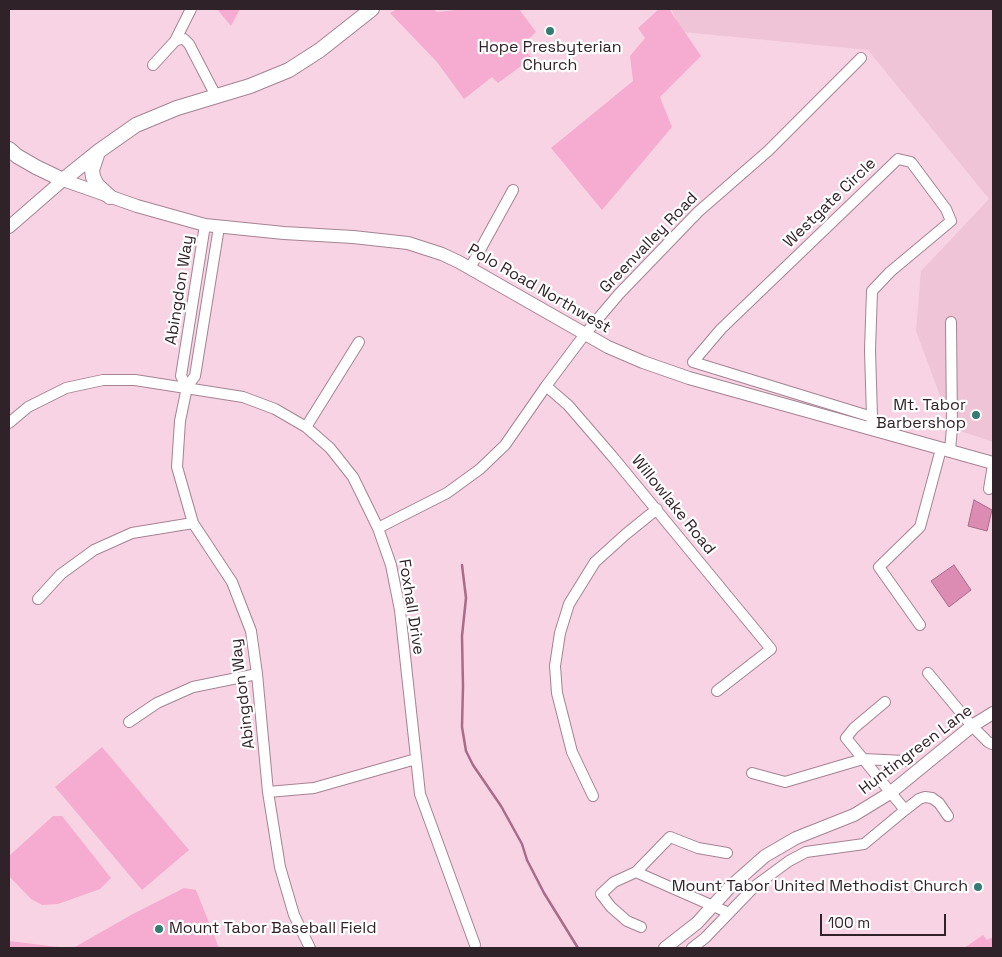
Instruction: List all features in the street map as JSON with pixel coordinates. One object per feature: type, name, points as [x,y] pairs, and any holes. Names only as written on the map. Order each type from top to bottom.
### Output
[{"type":"main road","points":[[9,150],[36,167],[63,180],[136,125],[177,108],[250,86],[289,70],[320,50],[372,9]]},
{"type":"main road","points":[[99,151],[92,170],[93,177],[110,197]]},
{"type":"street","points":[[153,66],[175,41],[191,9]]},
{"type":"street","points":[[175,41],[180,39],[187,41],[216,96]]},
{"type":"street","name":"Greenvalley Road","points":[[378,528],[447,493],[480,469],[505,445],[585,334],[619,294],[698,212],[768,151],[860,58]]},
{"type":"street","name":"Westgate Circle","points":[[694,362],[721,328],[898,159],[910,162],[946,209],[950,222],[890,272],[872,291],[870,350],[872,423]]},
{"type":"street","points":[[9,227],[63,180]]},
{"type":"street","name":"Polo Road Northwest","points":[[63,180],[176,218],[205,225],[397,241],[442,254],[608,347],[634,359],[689,378],[872,423],[945,450],[993,464]]},
{"type":"street","points":[[470,268],[513,190]]},
{"type":"street","name":"Abingdon Way","points":[[187,387],[181,376],[205,225]]},
{"type":"street","name":"Abingdon Way","points":[[219,227],[195,376],[187,387],[180,421],[177,467],[193,523],[232,582],[251,631],[268,792],[280,867],[294,915],[310,948]]},
{"type":"street","points":[[920,625],[879,567],[920,527],[952,428],[951,322]]},
{"type":"street","points":[[306,427],[359,342]]},
{"type":"street","points":[[689,378],[694,362],[872,423]]},
{"type":"street","name":"Foxhall Drive","points":[[9,423],[28,407],[66,388],[103,380],[135,380],[243,397],[275,409],[306,427],[330,448],[353,477],[378,528],[391,565],[400,610],[420,794],[475,945]]},
{"type":"street","name":"Willowlake Road","points":[[546,386],[568,405],[657,509],[771,649],[717,691]]},
{"type":"street","points":[[989,489],[993,464]]},
{"type":"street","points":[[593,796],[572,752],[557,693],[555,666],[560,633],[569,604],[595,562],[657,509]]},
{"type":"street","points":[[38,599],[61,574],[94,550],[132,533],[193,523]]},
{"type":"street","points":[[928,673],[972,726],[988,742],[993,743]]},
{"type":"street","points":[[129,722],[157,703],[193,687],[257,674]]},
{"type":"street","points":[[885,702],[854,728],[846,738],[905,810]]},
{"type":"street","name":"Huntingreen Lane","points":[[665,948],[697,923],[730,888],[765,856],[796,838],[854,816],[890,793],[972,726],[993,713]]},
{"type":"street","points":[[752,773],[786,782],[871,758],[905,761]]},
{"type":"street","points":[[268,792],[314,788],[416,759]]},
{"type":"street","points":[[692,948],[705,938],[755,886],[789,861],[806,852],[864,844],[919,799],[926,797],[932,798],[939,803],[948,816]]},
{"type":"street","points":[[642,927],[627,921],[611,907],[601,894],[614,882],[636,872],[670,837],[698,848],[727,853]]},
{"type":"street","points":[[636,872],[729,913]]},
{"type":"shaded area","points":[[217,9],[240,9],[231,26]]},
{"type":"shaded area","points":[[397,9],[433,9],[437,12],[467,9],[519,9],[536,32],[521,46],[532,58],[498,83],[492,77],[464,99],[437,62],[390,13]]},
{"type":"shaded area","points":[[659,9],[669,9],[701,56],[660,97],[672,127],[602,210],[551,148],[633,81],[630,56],[645,38],[638,28]]},
{"type":"shaded area","points":[[671,9],[993,9],[993,442],[952,428],[916,331],[921,271],[989,199],[868,50],[683,32]]},
{"type":"shaded area","points":[[974,500],[992,510],[987,531],[968,526]]},
{"type":"shaded area","points":[[954,565],[971,590],[949,607],[931,581]]},
{"type":"shaded area","points":[[102,747],[189,850],[142,890],[55,787]]},
{"type":"shaded area","points":[[53,816],[62,816],[111,878],[100,889],[58,904],[42,905],[31,899],[9,876],[9,856]]},
{"type":"shaded area","name":"Mount Tabor Baseball Field","points":[[184,888],[196,890],[219,948],[75,947],[131,915]]},
{"type":"shaded area","points":[[983,935],[987,940],[993,937],[993,948],[964,948]]},
{"type":"shaded area","points":[[9,941],[67,948],[9,948]]},
{"type":"waterway","points":[[462,565],[466,598],[462,636],[462,727],[466,751],[473,765],[501,806],[522,844],[527,860],[544,893],[578,948]]},
{"type":"place","name":"Hope Presbyterian Church","points":[[550,31]]},
{"type":"place","name":"Mt. Tabor Barbershop","points":[[976,415]]},
{"type":"place","name":"Mount Tabor United Methodist Church","points":[[978,887]]},
{"type":"place","name":"Mount Tabor Baseball Field","points":[[159,929]]}]
